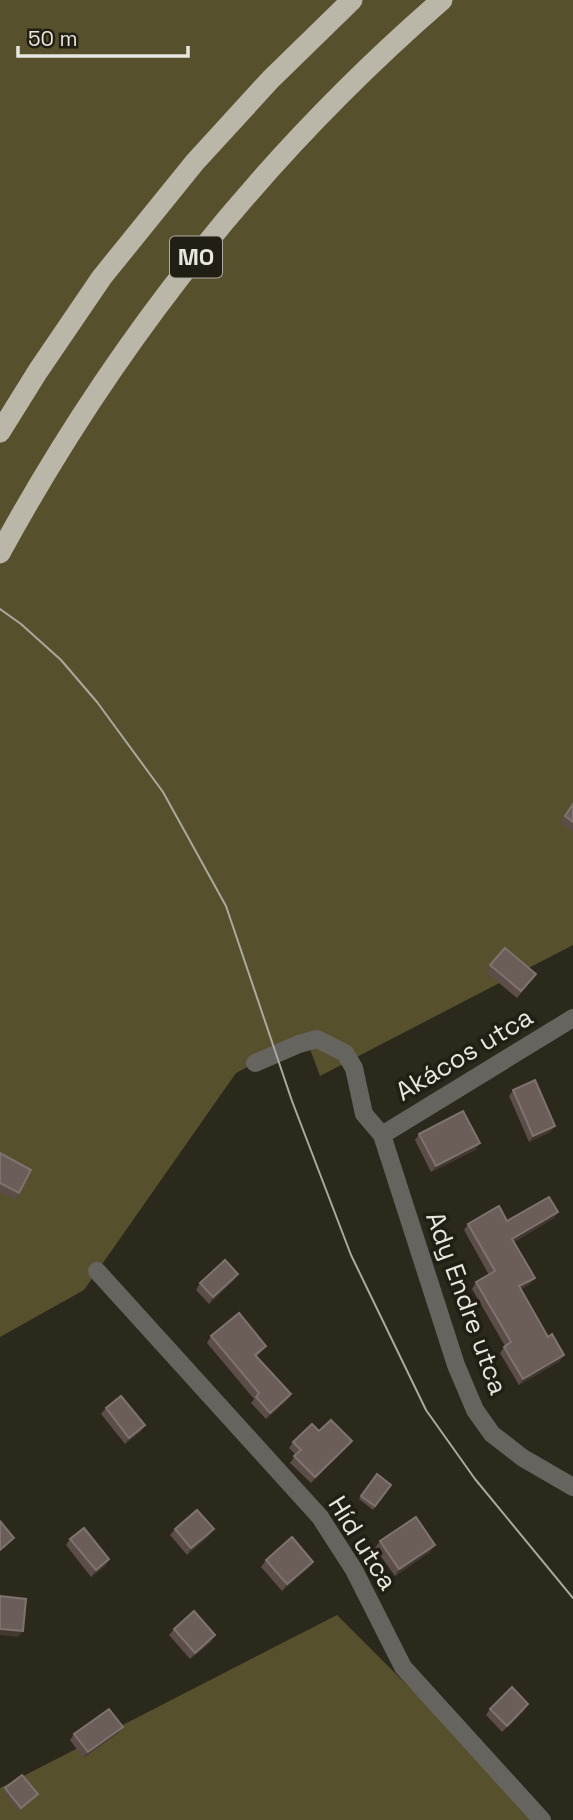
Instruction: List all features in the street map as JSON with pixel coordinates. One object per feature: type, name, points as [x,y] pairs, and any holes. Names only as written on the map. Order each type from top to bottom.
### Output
[{"type":"highway","name":"M0","points":[[0,432],[102,276],[195,162],[271,79],[352,0]]},
{"type":"highway","name":"M0","points":[[0,553],[41,478],[121,356],[216,230],[328,106],[390,45],[442,0]]},
{"type":"street","name":"Akácos utca","points":[[382,1135],[573,1018]]},
{"type":"street","name":"Ady Endre utca","points":[[255,1063],[317,1039],[345,1053],[355,1068],[364,1114],[382,1135],[456,1365],[475,1409],[492,1434],[523,1458],[573,1487]]},
{"type":"street","name":"Híd utca","points":[[97,1271],[320,1517],[354,1570],[402,1667],[542,1820]]},
{"type":"shaded area","points":[[0,0],[573,0],[573,945],[320,1076],[310,1049],[255,1063],[236,1073],[84,1290],[0,1337]]},
{"type":"shaded area","points":[[337,1615],[542,1820],[0,1820],[0,1788]]},
{"type":"building","points":[[573,804],[573,822],[565,816]]},
{"type":"building","points":[[505,948],[536,974],[521,991],[490,965]]},
{"type":"building","points":[[535,1080],[555,1126],[533,1136],[513,1090]]},
{"type":"building","points":[[463,1111],[480,1143],[436,1166],[419,1134]]},
{"type":"building","points":[[0,1153],[31,1170],[19,1193],[0,1183]]},
{"type":"building","points":[[549,1197],[558,1212],[512,1239],[535,1278],[519,1286],[548,1337],[552,1334],[564,1355],[523,1379],[504,1347],[511,1342],[476,1282],[495,1271],[468,1224],[499,1206],[507,1221]]},
{"type":"building","points":[[225,1260],[238,1274],[213,1297],[200,1283]]},
{"type":"building","points":[[239,1313],[266,1346],[255,1355],[291,1394],[270,1413],[256,1397],[259,1393],[211,1336]]},
{"type":"building","points":[[121,1396],[145,1425],[129,1438],[106,1408]]},
{"type":"building","points":[[331,1420],[352,1441],[315,1477],[294,1456],[301,1450],[293,1442],[312,1424],[319,1431]]},
{"type":"building","points":[[377,1474],[391,1485],[375,1506],[361,1496]]},
{"type":"building","points":[[197,1510],[214,1529],[191,1548],[175,1529]]},
{"type":"building","points":[[416,1517],[435,1545],[399,1569],[380,1541]]},
{"type":"building","points":[[0,1521],[14,1538],[0,1550]]},
{"type":"building","points":[[84,1528],[109,1559],[96,1570],[70,1539]]},
{"type":"building","points":[[292,1537],[313,1562],[287,1584],[266,1560]]},
{"type":"building","points":[[0,1596],[26,1599],[23,1631],[0,1629]]},
{"type":"building","points":[[194,1611],[215,1635],[195,1653],[174,1629]]},
{"type":"building","points":[[512,1687],[528,1704],[507,1726],[490,1709]]},
{"type":"building","points":[[109,1709],[123,1727],[88,1752],[74,1734]]},
{"type":"building","points":[[22,1775],[38,1794],[21,1808],[5,1788]]},
{"type":"tram line","points":[[0,609],[61,660],[97,702],[163,792],[226,906],[292,1101],[351,1255],[426,1410],[475,1479],[573,1598]]}]
